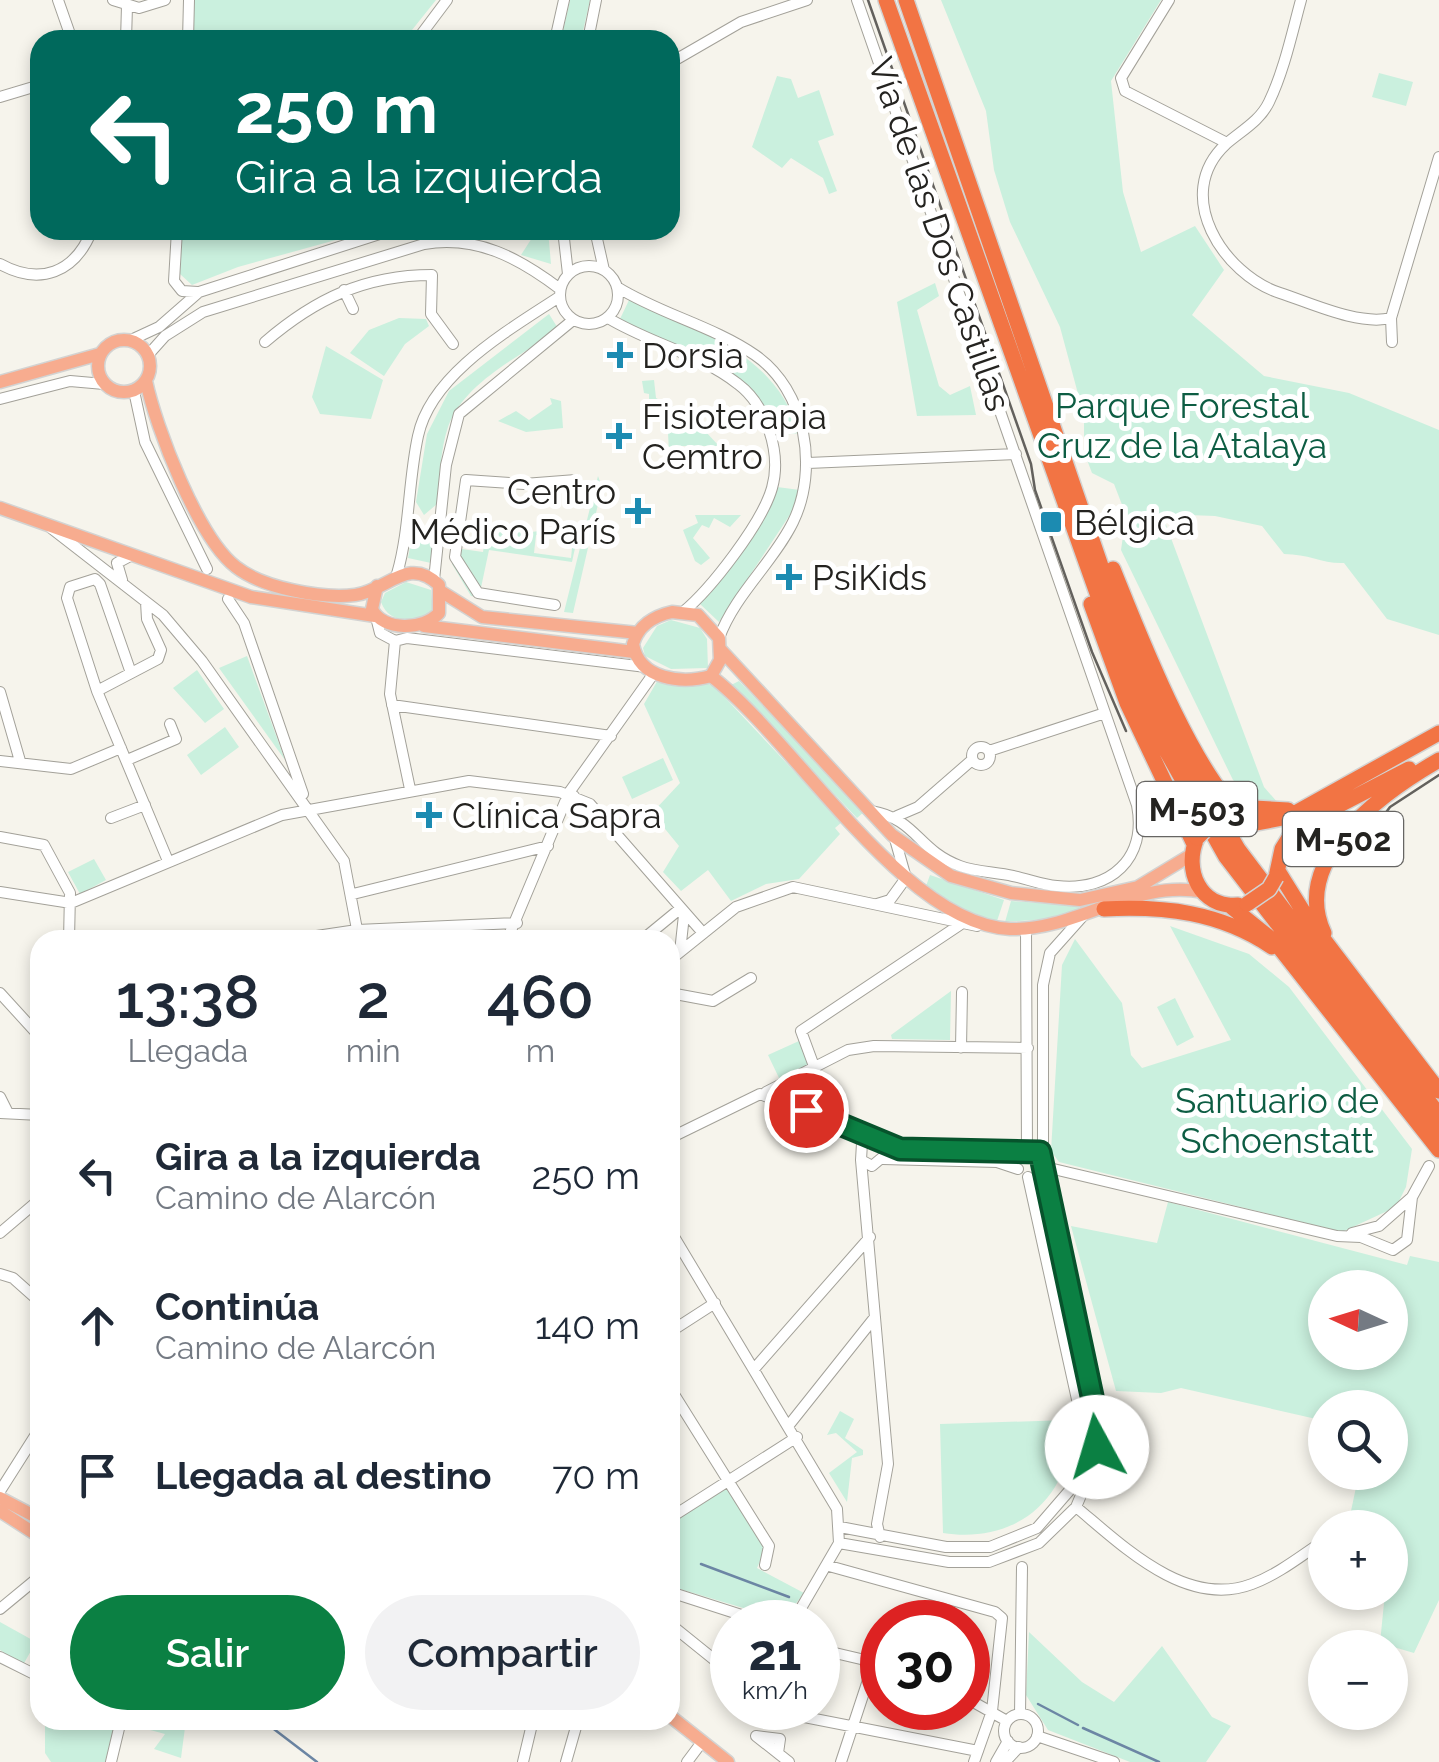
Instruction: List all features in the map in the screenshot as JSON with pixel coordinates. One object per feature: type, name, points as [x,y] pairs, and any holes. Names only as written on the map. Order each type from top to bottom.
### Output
[{"type":"highway","name":"M-503","points":[[886,0],[1122,659],[1172,766],[1236,870],[1439,1133]]},
{"type":"highway","name":"M-503","points":[[906,0],[1134,654],[1198,786],[1285,914],[1439,1115]]},
{"type":"highway","name":"M-503","points":[[1041,438],[1104,646],[1194,846]]},
{"type":"highway","name":"M-503","points":[[1062,445],[1119,585],[1203,765],[1225,801],[1245,819]]},
{"type":"highway","name":"M-502","points":[[1194,846],[1212,823],[1288,817],[1438,733]]},
{"type":"highway","name":"M-502","points":[[1203,892],[1229,905],[1247,904],[1269,889],[1295,828],[1439,757]]},
{"type":"highway","name":"M-502","points":[[1335,954],[1317,905],[1329,859],[1360,816],[1439,757]]},
{"type":"highway","name":"M-503","points":[[1203,765],[1236,800],[1272,812],[1338,792]]},
{"type":"highway","name":"M-502","points":[[1245,819],[1276,844],[1278,869]]},
{"type":"highway","points":[[1194,846],[1195,881],[1203,892]]},
{"type":"highway","name":"M-503","points":[[1278,869],[1335,954],[1439,1092]]},
{"type":"highway","points":[[1229,905],[1260,925],[1439,1150]]},
{"type":"highway","points":[[1104,909],[1152,907],[1222,920],[1272,946],[1300,976]]},
{"type":"main road","points":[[0,382],[100,354],[113,342],[131,340],[148,355],[146,381],[172,460],[220,551],[237,568],[275,584],[333,594],[359,594],[397,574],[415,573],[482,617],[638,633]]},
{"type":"main road","points":[[100,354],[97,364],[104,384],[112,390],[134,391],[146,381]]},
{"type":"main road","points":[[0,508],[252,597],[420,626],[634,652],[650,670],[688,680],[711,676]]},
{"type":"main road","points":[[376,617],[372,603],[377,586]]},
{"type":"main road","points":[[420,626],[440,613],[438,586]]},
{"type":"main road","points":[[634,652],[638,633],[662,614],[683,612],[704,618],[720,644],[892,835],[951,876],[1044,899],[1080,900],[1138,887],[1194,846]]},
{"type":"main road","points":[[711,676],[720,644]]},
{"type":"main road","points":[[711,676],[906,878],[936,903],[989,928],[1026,929],[1083,916],[1158,890],[1203,892]]},
{"type":"main road","points":[[0,1494],[30,1512]]},
{"type":"main road","points":[[0,1511],[30,1531]]},
{"type":"main road","points":[[680,1724],[728,1762]]},
{"type":"street","points":[[58,0],[68,30]]},
{"type":"street","points":[[113,0],[139,8],[165,0]]},
{"type":"street","points":[[188,30],[189,0]]},
{"type":"street","points":[[424,30],[447,0]]},
{"type":"street","points":[[556,30],[564,0]]},
{"type":"street","points":[[590,30],[596,0]]},
{"type":"street","points":[[680,57],[741,22],[807,0]]},
{"type":"street","name":"Vía de las Dos Castillas","points":[[858,0],[1140,822],[1129,863],[1102,881],[1060,887],[961,866],[926,848],[897,816],[872,812]]},
{"type":"street","points":[[1169,0],[1121,78],[1125,90],[1227,143]]},
{"type":"street","points":[[1301,0],[1268,104],[1241,136],[1227,143],[1209,170],[1203,201],[1212,234],[1224,257],[1258,286],[1322,307],[1391,318]]},
{"type":"street","points":[[126,30],[127,6]]},
{"type":"street","points":[[0,97],[30,88]]},
{"type":"street","points":[[1392,342],[1391,318],[1439,158]]},
{"type":"street","points":[[0,264],[28,276],[49,275],[71,263],[86,240]]},
{"type":"street","points":[[176,240],[174,281],[182,291],[199,292],[361,240]]},
{"type":"street","points":[[148,355],[166,336],[203,312],[424,244],[453,240],[484,246],[529,267],[560,293],[572,320],[588,325],[608,318],[617,303],[617,286]]},
{"type":"street","points":[[397,574],[405,548],[417,438],[428,406],[468,364],[560,293],[568,274],[564,240]]},
{"type":"street","points":[[597,240],[604,270],[617,286],[760,359],[798,415],[808,463],[802,502],[791,526],[726,620],[720,644]]},
{"type":"street","points":[[568,274],[589,266],[604,270]]},
{"type":"street","points":[[265,342],[296,316],[344,290],[404,275],[432,275],[431,314],[448,341]]},
{"type":"street","points":[[344,290],[353,310]]},
{"type":"street","points":[[131,340],[159,326],[199,292]]},
{"type":"street","points":[[608,318],[734,380],[760,409],[770,434],[772,486],[761,511],[704,592],[683,612]]},
{"type":"street","points":[[438,586],[446,465],[458,414],[572,320]]},
{"type":"street","points":[[0,399],[70,381],[104,384]]},
{"type":"street","points":[[134,391],[145,442],[160,481],[207,568]]},
{"type":"street","points":[[808,463],[1016,454]]},
{"type":"street","points":[[555,605],[478,594],[455,557],[466,480],[524,484],[576,480]]},
{"type":"street","points":[[46,525],[176,628],[202,661],[344,861],[354,894],[358,930]]},
{"type":"street","points":[[126,585],[116,567],[120,560],[132,555]]},
{"type":"street","points":[[131,673],[100,584],[95,579],[70,587],[66,598],[97,690],[168,862]]},
{"type":"street","points":[[228,599],[244,623],[308,810]]},
{"type":"street","points":[[97,690],[158,659],[161,650],[147,618],[146,602]]},
{"type":"street","points":[[376,617],[380,633],[401,639],[650,670],[611,736],[566,796],[513,930]]},
{"type":"street","points":[[410,789],[392,704],[401,639],[420,626]]},
{"type":"street","points":[[0,692],[20,761]]},
{"type":"street","points":[[392,704],[611,736]]},
{"type":"street","points":[[897,816],[918,807],[972,760],[985,764],[989,751],[1105,713]]},
{"type":"street","points":[[0,761],[71,769],[176,739],[170,724]]},
{"type":"street","points":[[0,892],[71,903],[282,815],[468,781],[566,796],[596,810],[693,929],[703,933]]},
{"type":"street","points":[[111,818],[146,805]]},
{"type":"street","points":[[915,854],[910,826],[918,807]]},
{"type":"street","points":[[866,903],[884,904],[906,878],[906,865],[892,835]]},
{"type":"street","points":[[0,837],[44,845],[70,894],[70,930]]},
{"type":"street","points":[[354,894],[548,846]]},
{"type":"street","points":[[680,952],[752,899],[792,887],[989,928]]},
{"type":"street","points":[[656,930],[682,912]]},
{"type":"street","points":[[680,952],[682,912]]},
{"type":"street","points":[[839,1543],[970,1564],[1014,1556],[1029,1549],[1076,1508],[1097,1447],[1040,1152],[1043,985],[1050,953],[1083,916]]},
{"type":"street","points":[[806,1110],[802,1087],[812,1072],[802,1031],[961,924]]},
{"type":"street","points":[[437,930],[516,925]]},
{"type":"street","points":[[516,925],[518,930]]},
{"type":"street","points":[[1018,1169],[1025,1151],[1026,929]]},
{"type":"street","points":[[680,993],[713,1001],[751,978]]},
{"type":"street","points":[[960,1048],[962,992]]},
{"type":"street","points":[[0,993],[30,1027]]},
{"type":"street","points":[[680,1133],[812,1072],[848,1050],[874,1046],[1028,1048]]},
{"type":"street","points":[[760,1094],[875,1140],[921,1152],[1040,1152]]},
{"type":"street","points":[[0,1097],[4,1113],[30,1114]]},
{"type":"street","points":[[875,1140],[862,1143],[861,1160],[888,1464],[878,1530],[888,1551]]},
{"type":"street","points":[[875,1140],[880,1162]]},
{"type":"street","points":[[840,1528],[865,1533],[878,1530],[946,1547],[990,1547],[1029,1533],[1060,1505],[1074,1480],[1082,1436],[1028,1177],[998,1162],[861,1160]]},
{"type":"street","points":[[867,1198],[872,1170],[880,1162]]},
{"type":"street","points":[[1337,1236],[1379,1226],[1391,1218],[1412,1197],[1429,1166]]},
{"type":"street","points":[[1028,1177],[1044,1169],[1398,1250],[1405,1244],[1412,1197]]},
{"type":"street","points":[[0,1234],[30,1209]]},
{"type":"street","points":[[1391,1218],[1404,1223],[1408,1231]]},
{"type":"street","points":[[1379,1226],[1379,1243]]},
{"type":"street","points":[[754,1369],[870,1238]]},
{"type":"street","points":[[680,1246],[827,1487],[840,1528],[839,1543],[807,1600]]},
{"type":"street","points":[[1050,1271],[1066,1276]]},
{"type":"street","points":[[0,1274],[14,1278],[30,1293]]},
{"type":"street","points":[[1059,1312],[1071,1298]]},
{"type":"street","points":[[680,1326],[715,1303]]},
{"type":"street","points":[[789,1425],[875,1317]]},
{"type":"street","points":[[680,1404],[769,1546],[765,1565]]},
{"type":"street","points":[[680,1510],[797,1437]]},
{"type":"street","points":[[0,1494],[30,1444]]},
{"type":"street","points":[[884,1503],[887,1528],[898,1538]]},
{"type":"street","points":[[1076,1508],[1154,1568],[1194,1587],[1230,1590],[1248,1586],[1308,1550]]},
{"type":"street","points":[[1020,1714],[1022,1567],[1029,1549]]},
{"type":"street","points":[[1014,1556],[1022,1567]]},
{"type":"street","points":[[829,1566],[999,1614],[1002,1622],[992,1711],[976,1756],[840,1724]]},
{"type":"street","points":[[0,1610],[30,1584]]},
{"type":"street","points":[[680,1595],[710,1605]]},
{"type":"street","points":[[680,1632],[710,1656]]},
{"type":"street","points":[[0,1673],[5,1660],[30,1672]]},
{"type":"street","points":[[841,1762],[860,1708]]},
{"type":"street","points":[[992,1711],[1007,1721]]},
{"type":"street","points":[[1007,1721],[1020,1714]]},
{"type":"street","points":[[1005,1762],[1037,1736],[1034,1720],[1020,1714]]},
{"type":"street","points":[[996,1762],[1008,1740],[1007,1721]]},
{"type":"street","points":[[112,1762],[119,1730]]},
{"type":"street","points":[[523,1762],[530,1730]]},
{"type":"street","points":[[566,1762],[575,1730]]},
{"type":"street","points":[[1037,1736],[1114,1762]]},
{"type":"street","points":[[1008,1740],[1019,1747]]},
{"type":"street","points":[[687,1762],[702,1742]]},
{"type":"street","points":[[778,1753],[789,1762]]},
{"type":"green space","points":[[191,0],[436,0],[412,30],[191,30]]},
{"type":"green space","points":[[570,0],[590,0],[583,30],[563,30]]},
{"type":"green space","name":"Parque Forestal Cruz de la Atalaya","points":[[941,0],[1161,0],[1111,81],[1123,192],[1141,252],[1195,226],[1224,270],[1192,315],[1264,376],[1349,393],[1439,430],[1439,635],[1387,619],[1344,563],[1284,554],[1262,526],[1215,516],[1162,514],[1264,787],[1278,803],[1255,800],[1233,780],[1121,550],[1126,515],[1114,484],[1092,473],[1084,452],[1084,416],[1060,327],[1010,222],[994,170],[986,111]]},
{"type":"green space","points":[[1379,73],[1413,82],[1406,106],[1372,97]]},
{"type":"green space","points":[[777,76],[791,79],[798,98],[819,90],[834,135],[818,141],[837,191],[829,194],[823,178],[791,158],[782,168],[752,147]]},
{"type":"green space","points":[[182,240],[336,240],[238,267],[192,285],[180,274]]},
{"type":"green space","points":[[531,240],[549,240],[551,264],[521,255]]},
{"type":"green space","points":[[935,283],[939,296],[917,310],[939,386],[950,395],[970,386],[976,415],[917,416],[897,302]]},
{"type":"green space","points":[[630,298],[707,334],[753,364],[788,405],[799,433],[776,436],[764,411],[731,375],[691,351],[620,319]]},
{"type":"green space","points":[[549,314],[559,330],[480,383],[456,411],[443,445],[437,504],[424,515],[416,502],[427,434],[449,391]]},
{"type":"green space","points":[[399,318],[426,319],[429,326],[405,344],[384,376],[350,353],[369,330]]},
{"type":"green space","points":[[326,346],[383,380],[371,419],[320,414],[312,397]]},
{"type":"green space","points":[[654,380],[656,398],[692,417],[719,446],[675,446],[675,453],[669,452],[668,433],[674,432],[670,415],[649,417],[649,394],[644,393],[642,381]]},
{"type":"green space","points":[[550,398],[561,401],[563,428],[526,432],[498,421],[516,411],[529,420],[552,404]]},
{"type":"green space","points":[[598,476],[602,487],[573,613],[564,612]]},
{"type":"green space","points":[[777,487],[800,490],[797,504],[719,622],[700,604],[737,555]]},
{"type":"green space","points":[[695,515],[741,515],[730,527],[714,518],[709,528],[702,525],[693,538],[710,558],[701,565],[695,561],[683,530],[698,523]]},
{"type":"green space","points":[[580,525],[572,562],[489,550],[479,597],[471,596],[452,564],[455,548],[483,552],[487,526],[525,533]],"holes":[[[536,535],[573,538],[571,558],[534,553]]]},
{"type":"green space","points":[[414,526],[424,530],[435,526],[431,563],[408,558]]},
{"type":"green space","points":[[406,582],[431,590],[433,612],[403,619],[385,610],[381,602],[385,593]]},
{"type":"green space","points":[[671,620],[700,628],[707,639],[708,668],[671,669],[645,656],[643,648],[657,626]]},
{"type":"green space","points":[[247,656],[285,760],[219,668]]},
{"type":"green space","points":[[197,670],[224,709],[205,723],[173,688]]},
{"type":"green space","points":[[659,678],[705,682],[716,688],[842,822],[835,828],[840,834],[799,879],[766,884],[731,901],[708,870],[681,891],[663,872],[679,846],[652,813],[680,783],[644,704]]},
{"type":"green space","points":[[739,681],[864,812],[857,818],[731,685]]},
{"type":"green space","points":[[225,727],[239,747],[201,775],[187,755]]},
{"type":"green space","points":[[663,758],[673,780],[632,799],[622,777]]},
{"type":"green space","points":[[94,859],[106,880],[80,894],[68,872]]},
{"type":"green space","points":[[930,875],[1004,900],[997,921],[962,913],[926,886]]},
{"type":"green space","points":[[1011,901],[1079,906],[1079,910],[1046,919],[1005,922]]},
{"type":"green space","name":"Santuario de Schoenstatt","points":[[1170,926],[1249,954],[1289,987],[1412,1149],[1406,1187],[1396,1207],[1342,1232],[1059,1162],[1051,1151],[1062,965],[1075,939],[1122,1003],[1131,1055],[1142,1068],[1231,1040]]},
{"type":"green space","points":[[951,991],[950,1040],[892,1039],[891,1035]]},
{"type":"green space","points":[[1175,998],[1194,1037],[1177,1046],[1157,1007]]},
{"type":"green space","points":[[799,1041],[809,1067],[780,1080],[768,1055]]},
{"type":"green space","points":[[1168,1202],[1407,1265],[1410,1256],[1439,1262],[1439,1600],[1414,1653],[1408,1651],[1408,1630],[1381,1630],[1383,1610],[1408,1610],[1408,1510],[1351,1510],[1355,1490],[1408,1490],[1408,1390],[1308,1390],[1308,1417],[1181,1388],[1161,1393],[1116,1391],[1071,1226],[1157,1243]]},
{"type":"green space","points":[[840,1411],[854,1419],[845,1438],[863,1450],[863,1455],[852,1458],[847,1502],[829,1473],[857,1452],[836,1433],[827,1435]]},
{"type":"green space","points":[[1069,1420],[1069,1447],[1063,1471],[1036,1510],[1017,1523],[994,1531],[970,1535],[943,1533],[940,1424]]},
{"type":"green space","points":[[728,1487],[766,1547],[757,1568],[804,1593],[799,1600],[717,1600],[680,1589],[680,1518]]},
{"type":"green space","points":[[0,1622],[30,1639],[30,1653],[23,1665],[0,1650]]},
{"type":"green space","points":[[1029,1632],[1082,1682],[1114,1702],[1162,1646],[1212,1717],[1231,1726],[1206,1762],[1130,1762],[1048,1730],[1026,1695]]},
{"type":"green space","points":[[45,1730],[113,1730],[105,1762],[51,1762],[45,1753]]},
{"type":"green space","points":[[150,1730],[185,1730],[181,1758],[154,1749],[165,1734]]},
{"type":"waterway","points":[[701,1564],[789,1597]]},
{"type":"waterway","points":[[1038,1704],[1078,1725]]},
{"type":"waterway","points":[[1083,1728],[1159,1762]]},
{"type":"waterway","points":[[275,1730],[317,1762]]},
{"type":"tram line","points":[[868,0],[1031,464],[1035,490],[1092,652],[1126,731]]},
{"type":"tram line","points":[[1360,848],[1390,807],[1439,775]]},
{"type":"place","name":"Dorsia","points":[[620,355]]},
{"type":"place","name":"Fisioterapia Cemtro","points":[[619,436]]},
{"type":"place","name":"Centro Médico París","points":[[638,511]]},
{"type":"place","name":"Bélgica","points":[[1051,522]]},
{"type":"place","name":"PsiKids","points":[[789,577]]},
{"type":"place","name":"Clínica Sapra","points":[[429,815]]},
{"type":"route","points":[[806,1110],[900,1149],[1040,1152],[1092,1396],[1097,1447]]}]
